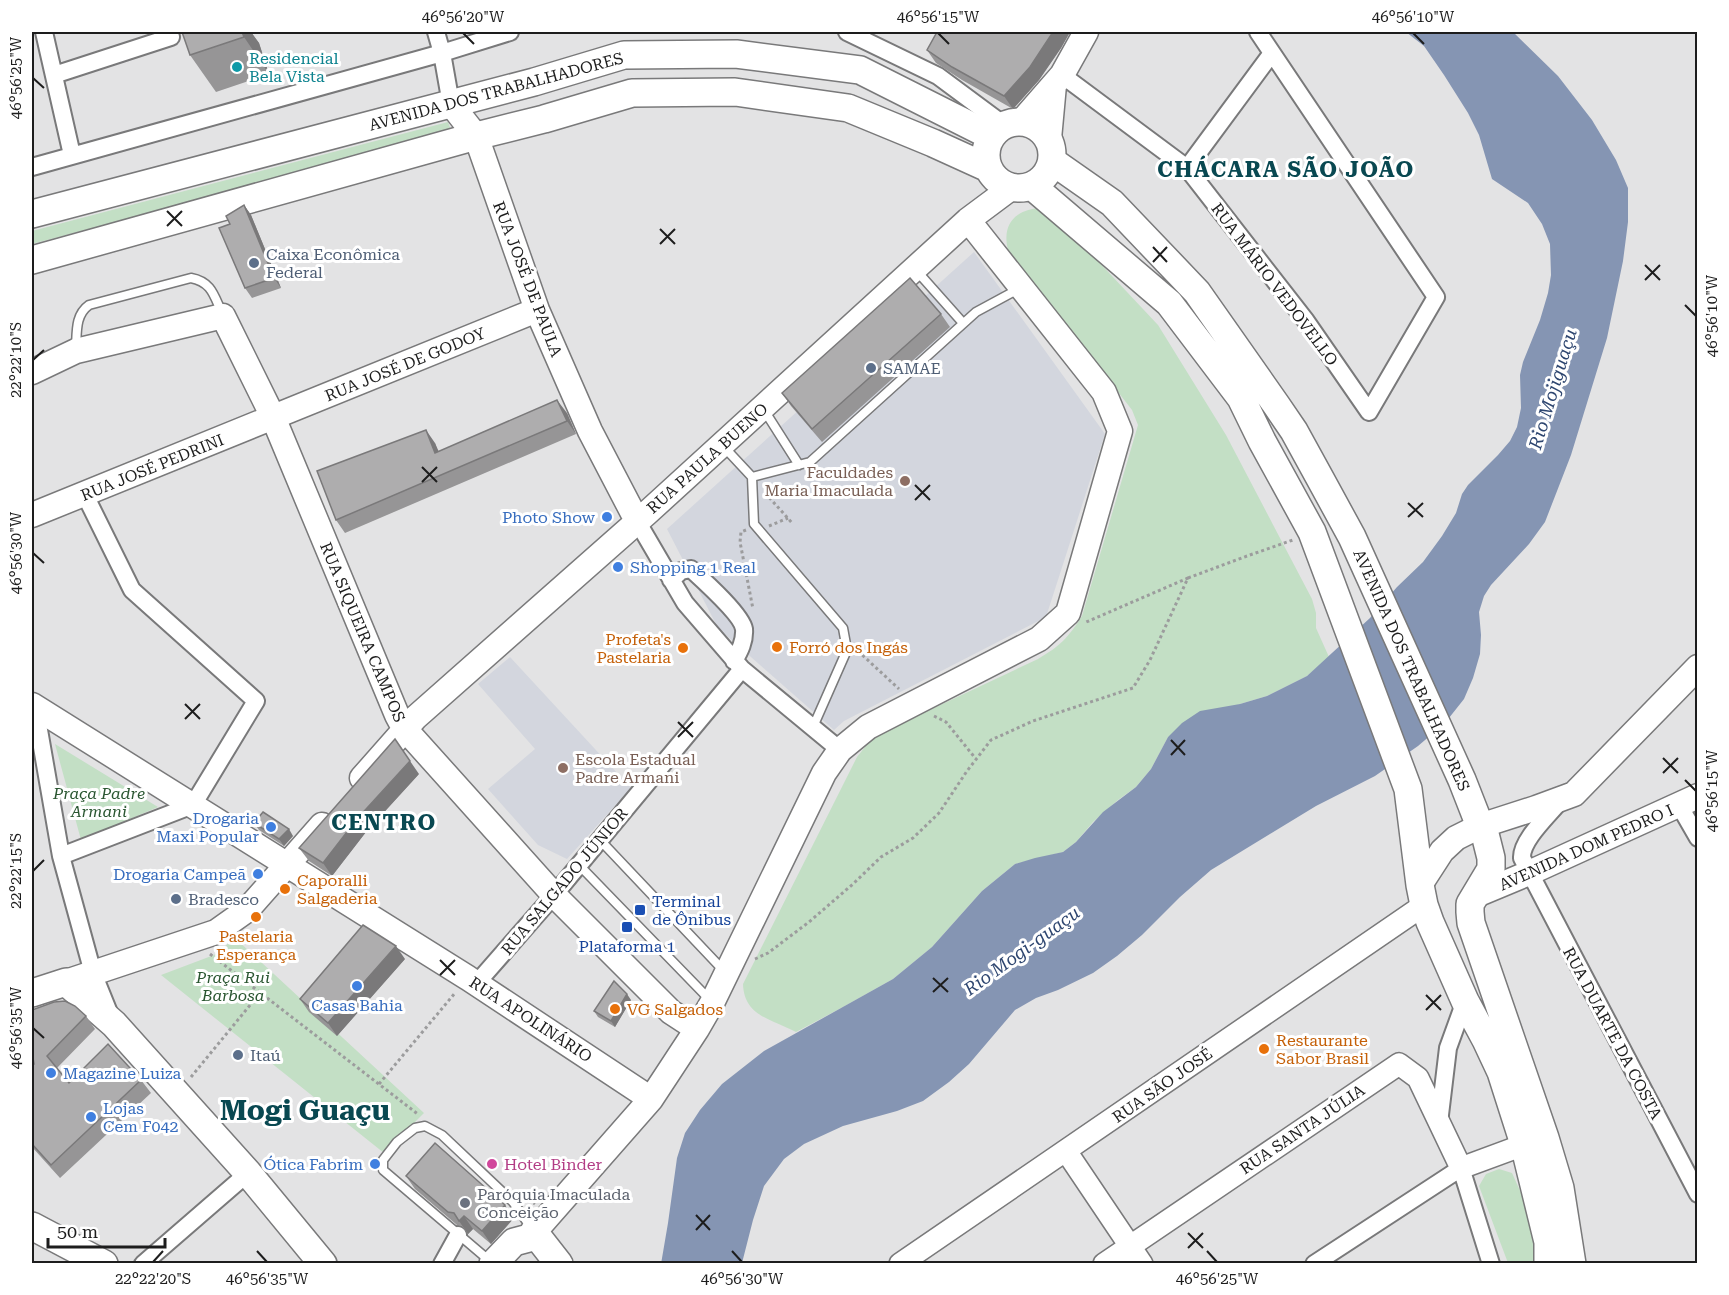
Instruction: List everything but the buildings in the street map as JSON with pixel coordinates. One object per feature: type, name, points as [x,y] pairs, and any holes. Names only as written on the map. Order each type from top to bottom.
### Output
[{"type":"main road","points":[[1021,187],[1001,183],[993,177],[988,168],[987,147],[1058,80],[1086,32]]},
{"type":"main road","name":"AVENIDA DOS TRABALHADORES","points":[[32,214],[534,82],[624,55],[736,54],[860,70],[1006,128]]},
{"type":"main road","points":[[1051,150],[1058,80]]},
{"type":"main road","points":[[32,260],[632,93],[735,92],[848,108],[988,168]]},
{"type":"main road","name":"RUA JOSÉ DE PAULA","points":[[451,104],[476,136],[537,310],[590,431],[637,521]]},
{"type":"main road","points":[[1006,128],[1032,124],[1042,130],[1051,150]]},
{"type":"main road","name":"AVENIDA DOS TRABALHADORES","points":[[1051,150],[1112,203],[1197,292],[1294,431],[1352,537],[1462,780],[1485,834],[1491,858],[1491,869],[1470,904],[1470,912],[1534,1141],[1548,1242],[1548,1263]]},
{"type":"main road","name":"RUA PAULA BUENO","points":[[287,864],[404,728],[637,521],[968,220],[1021,187],[1041,181],[1048,172],[1051,150]]},
{"type":"main road","name":"AVENIDA DOS TRABALHADORES","points":[[1021,187],[1169,303],[1240,398],[1312,532],[1408,789],[1422,895],[1430,922],[1465,1001],[1534,1141],[1560,1188],[1572,1263]]},
{"type":"main road","points":[[514,1263],[522,1255],[538,1228],[651,1099],[698,1029],[824,773],[840,750],[868,727],[1039,639],[1068,613],[1120,431],[1104,392],[968,220]]},
{"type":"main road","name":"RUA JOSÉ DE GODOY","points":[[273,417],[537,310]]},
{"type":"main road","points":[[32,372],[76,351],[224,316]]},
{"type":"main road","name":"RUA SIQUEIRA CAMPOS","points":[[224,316],[273,417],[404,728],[554,895],[671,1012],[698,1029]]},
{"type":"main road","name":"RUA JOSÉ PEDRINI","points":[[32,515],[273,417]]},
{"type":"main road","points":[[1422,895],[1442,851],[1456,838],[1480,826],[1574,794],[1698,668]]},
{"type":"main road","name":"RUA APOLINÁRIO","points":[[33,706],[472,981],[651,1099]]},
{"type":"main road","name":"AVENIDA DOM PEDRO I","points":[[1474,896],[1688,801]]},
{"type":"main road","points":[[32,993],[216,932],[247,910],[287,864]]},
{"type":"main road","points":[[66,982],[114,1024],[248,1173],[323,1263]]},
{"type":"main road","points":[[32,1226],[104,1263]]},
{"type":"main road","points":[[493,1263],[514,1242],[538,1228]]},
{"type":"main road","points":[[538,1228],[559,1263]]},
{"type":"street","points":[[44,32],[72,155]]},
{"type":"street","name":"RUA JOSÉ DE PAULA","points":[[436,32],[451,104]]},
{"type":"street","points":[[32,166],[442,53],[510,32]]},
{"type":"street","points":[[847,32],[871,37],[938,76],[1006,128]]},
{"type":"street","points":[[1187,168],[1272,53],[1258,32]]},
{"type":"street","points":[[54,75],[171,38]]},
{"type":"street","name":"RUA MÁRIO VEDOVELLO","points":[[1058,80],[1187,168],[1306,321],[1369,412],[1436,297],[1272,53]]},
{"type":"street","points":[[61,856],[193,805],[256,701],[132,590],[85,495]]},
{"type":"street","points":[[637,521],[685,603],[738,665],[840,750]]},
{"type":"street","points":[[671,580],[681,571],[691,569],[729,606],[744,627],[743,645],[738,665]]},
{"type":"street","name":"RUA SALGADO JÚNIOR","points":[[472,981],[554,895],[738,665]]},
{"type":"street","points":[[33,706],[61,856],[93,973],[114,1024]]},
{"type":"street","name":"RUA DUARTE DA COSTA","points":[[1562,798],[1525,843],[1521,852],[1522,858],[1698,1194]]},
{"type":"street","points":[[1688,801],[1698,838]]},
{"type":"street","name":"RUA SÃO JOSÉ","points":[[900,1263],[1066,1151],[1422,895]]},
{"type":"street","points":[[1439,1123],[1448,1048],[1465,1001]]},
{"type":"street","name":"RUA SANTA JÚLIA","points":[[1104,1263],[1399,1064],[1418,1078],[1461,1168]]},
{"type":"street","points":[[1314,1263],[1461,1168],[1534,1141]]},
{"type":"street","points":[[1066,1151],[1142,1263]]},
{"type":"street","points":[[1461,1168],[1491,1263]]},
{"type":"street","points":[[143,1263],[248,1173]]},
{"type":"street","points":[[442,1263],[458,1235]]},
{"type":"lane","points":[[915,268],[963,323]]},
{"type":"lane","points":[[76,351],[81,310],[89,305],[191,278],[201,280],[210,288],[224,316]]},
{"type":"lane","points":[[752,477],[810,462],[976,312],[1013,292],[1023,290]]},
{"type":"lane","points":[[762,407],[799,465]]},
{"type":"lane","points":[[722,444],[752,477],[754,524],[843,628],[847,650],[813,727]]},
{"type":"lane","points":[[600,840],[726,974]]},
{"type":"lane","points":[[579,865],[712,1003]]},
{"type":"lane","points":[[493,1263],[383,1170],[383,1160],[388,1152],[414,1128],[425,1126],[442,1135],[538,1228]]},
{"type":"path","points":[[753,494],[768,496],[792,523]]},
{"type":"path","points":[[744,627],[754,615],[740,542],[741,532],[788,518]]},
{"type":"path","points":[[1050,629],[1074,628],[1188,578],[1283,544]]},
{"type":"path","points":[[726,974],[768,953],[826,907],[881,857],[913,838],[939,813],[991,740],[1033,721],[1133,688],[1150,660],[1188,578]]},
{"type":"path","points":[[845,640],[911,705],[946,722],[976,759]]},
{"type":"path","points":[[192,940],[426,1120]]},
{"type":"path","points":[[379,1084],[472,981]]},
{"type":"path","points":[[177,1094],[260,993]]},
{"type":"path","points":[[521,1193],[538,1228]]},
{"type":"shaded area","name":"Faculdades Maria Imaculada","points":[[974,252],[1105,434],[1046,617],[844,721],[834,730],[718,628],[667,529]]},
{"type":"shaded area","name":"Escola Estadual Padre Armani","points":[[510,657],[631,788],[567,859],[538,845],[488,789],[535,749],[478,684]]},
{"type":"green space","points":[[448,122],[452,133],[32,244],[32,231]]},
{"type":"green space","points":[[1038,208],[1081,243],[1158,325],[1226,435],[1312,599],[1316,613],[1316,628],[1329,657],[1307,676],[1267,696],[1240,704],[1168,737],[1151,769],[1136,787],[1093,822],[1076,842],[1063,852],[1015,864],[982,891],[932,947],[893,979],[796,1032],[769,1020],[754,1010],[748,1003],[743,984],[857,757],[869,742],[885,731],[1046,654],[1063,641],[1082,616],[1138,425],[1132,410],[1008,250],[1007,234],[1011,221],[1022,212]]},
{"type":"green space","name":"Praça Padre Armani","points":[[55,744],[158,807],[81,840]]},
{"type":"green space","name":"Praça Rui Barbosa","points":[[235,938],[424,1113],[384,1153],[161,975],[214,955]]},
{"type":"green space","points":[[1499,1169],[1512,1173],[1544,1244],[1544,1263],[1508,1263],[1479,1186],[1486,1174]]},
{"type":"water","points":[[1406,32],[1513,32],[1558,76],[1592,120],[1616,160],[1628,188],[1628,222],[1623,261],[1607,338],[1571,455],[1545,522],[1484,596],[1479,612],[1480,654],[1464,699],[1445,723],[1418,746],[1375,776],[1316,806],[1211,870],[1142,935],[1093,973],[1036,998],[1015,1010],[969,1064],[923,1101],[843,1126],[804,1144],[784,1159],[764,1186],[742,1263],[661,1264],[677,1158],[685,1133],[700,1110],[722,1084],[764,1051],[893,979],[932,947],[982,891],[1015,864],[1063,852],[1076,842],[1103,812],[1136,787],[1151,769],[1168,737],[1182,723],[1200,711],[1240,704],[1267,696],[1307,676],[1370,618],[1423,562],[1456,513],[1462,494],[1468,485],[1510,441],[1517,427],[1521,408],[1520,375],[1523,362],[1548,293],[1551,275],[1550,244],[1542,224],[1528,203],[1492,179],[1479,135],[1468,113],[1424,46]]},
{"type":"place","name":"Residencial Bela Vista","points":[[237,67]]},
{"type":"place","name":"Caixa Econômica Federal","points":[[254,263]]},
{"type":"place","name":"SAMAE","points":[[871,368]]},
{"type":"place","name":"Faculdades Maria Imaculada","points":[[905,481]]},
{"type":"place","name":"Photo Show","points":[[607,517]]},
{"type":"place","name":"Shopping 1 Real","points":[[618,567]]},
{"type":"place","name":"Forró dos Ingás","points":[[777,647]]},
{"type":"place","name":"Profeta's Pastelaria","points":[[683,648]]},
{"type":"place","name":"Escola Estadual Padre Armani","points":[[563,768]]},
{"type":"place","name":"Drogaria Maxi Popular","points":[[271,827]]},
{"type":"place","name":"Drogaria Campeã","points":[[258,874]]},
{"type":"place","name":"Caporalli Salgaderia","points":[[285,889]]},
{"type":"place","name":"Bradesco","points":[[176,899]]},
{"type":"place","name":"Terminal de Ônibus","points":[[640,910]]},
{"type":"place","name":"Pastelaria Esperança","points":[[256,917]]},
{"type":"place","name":"Plataforma 1","points":[[627,927]]},
{"type":"place","name":"Casas Bahia","points":[[357,986]]},
{"type":"place","name":"VG Salgados","points":[[615,1009]]},
{"type":"place","name":"Restaurante Sabor Brasil","points":[[1264,1049]]},
{"type":"place","name":"Itaú","points":[[238,1055]]},
{"type":"place","name":"Magazine Luiza","points":[[51,1073]]},
{"type":"place","name":"Lojas Cem F042","points":[[91,1117]]},
{"type":"place","name":"Ótica Fabrim","points":[[375,1164]]},
{"type":"place","name":"Hotel Binder","points":[[492,1164]]},
{"type":"place","name":"Paróquia Imaculada Conceição","points":[[465,1203]]},
{"type":"district","name":"CHÁCARA SÃO JOÃO","points":[[1286,169]]},
{"type":"district","name":"CENTRO","points":[[384,822]]},
{"type":"district","name":"Mogi Guaçu","points":[[305,1110]]},
{"type":"water label","name":"Rio Mojiguaçu","points":[[1553,389]]},
{"type":"water label","name":"Rio Mogi-guaçu","points":[[1022,951]]}]
